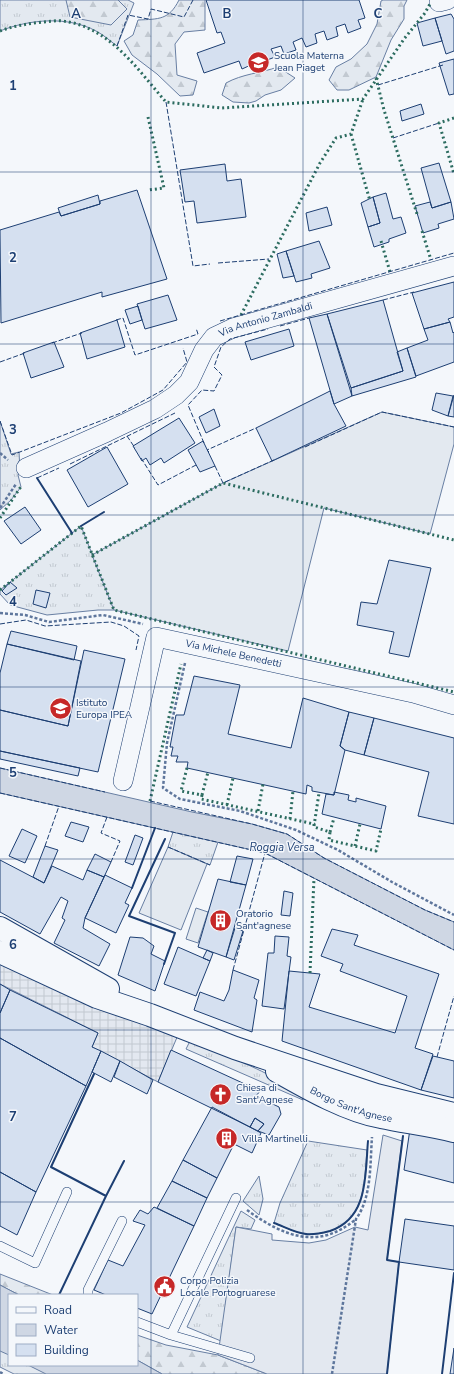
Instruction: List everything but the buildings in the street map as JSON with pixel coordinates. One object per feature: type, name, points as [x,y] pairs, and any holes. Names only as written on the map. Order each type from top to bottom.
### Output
[{"type":"main road","name":"Borgo Sant'Agnese","points":[[0,928],[150,1015]]},
{"type":"main road","name":"Borgo Sant'Agnese","points":[[0,952],[97,997],[150,1015],[236,1048],[376,1095],[454,1114]]},
{"type":"main road","name":"Borgo Sant'Agnese","points":[[236,1048],[313,1092],[363,1112],[381,1117],[454,1130]]},
{"type":"street","name":"Via Antonio Zambaldi","points":[[26,468],[114,429],[155,409],[176,395],[189,382],[204,350],[214,337],[233,328],[454,266]]},
{"type":"street","name":"Via Michele Benedetti","points":[[156,637],[412,693],[454,705]]},
{"type":"street","points":[[123,781],[156,637]]},
{"type":"street","name":"Borgo Sant'Agnese","points":[[0,941],[28,950],[43,952]]},
{"type":"lane","points":[[0,1246],[35,1263],[67,1192]]},
{"type":"lane","points":[[171,1335],[235,1200]]},
{"type":"lane","points":[[88,1294],[88,1290],[122,1220]]},
{"type":"lane","points":[[138,1322],[171,1335],[250,1358]]},
{"type":"path","points":[[0,508],[16,484],[25,476],[26,468]]},
{"type":"path","points":[[0,613],[25,615],[49,622],[103,615],[140,622],[156,637]]},
{"type":"path","points":[[190,645],[166,743],[163,788],[180,799],[240,811],[296,830],[338,850],[392,882],[454,915]]},
{"type":"path","points":[[235,1200],[263,1222],[302,1237],[332,1234],[346,1227],[356,1219],[364,1206],[367,1192],[373,1132]]},
{"type":"path","points":[[332,1374],[356,1219]]},
{"type":"green space","points":[[0,0],[128,0],[134,3],[117,46],[96,31],[85,26],[61,21],[36,22],[0,31]]},
{"type":"green space","points":[[66,0],[118,0],[127,9],[111,25],[70,17]]},
{"type":"green space","points":[[179,0],[205,0],[205,30],[184,32],[175,44],[177,75],[197,81],[193,95],[180,96],[157,74],[132,55],[124,41],[133,35],[138,20],[158,19],[163,17],[175,7]]},
{"type":"green space","points":[[407,0],[404,6],[404,19],[391,40],[376,77],[349,90],[337,90],[329,80],[336,67],[351,59],[367,44],[377,24],[381,1]]},
{"type":"green space","points":[[278,67],[295,78],[281,90],[265,95],[256,101],[249,103],[233,102],[222,95],[226,83],[232,80]]},
{"type":"green space","points":[[382,412],[454,427],[454,444],[430,534],[324,508],[288,651],[114,610],[92,555],[223,483]]},
{"type":"green space","points":[[0,421],[11,454],[19,452],[20,471],[18,475],[21,487],[11,500],[0,510]]},
{"type":"green space","points":[[81,526],[114,610],[47,615],[10,605],[0,594],[0,590]]},
{"type":"green space","points":[[173,832],[218,842],[210,865],[168,847]]},
{"type":"green space","points":[[168,847],[207,864],[181,930],[139,913]]},
{"type":"green space","points":[[196,908],[208,912],[198,943],[186,939]]},
{"type":"green space","points":[[190,1041],[233,1058],[270,1076],[298,1093],[303,1100],[186,1049]]},
{"type":"green space","points":[[308,1141],[367,1150],[361,1198],[351,1218],[342,1225],[330,1231],[312,1234],[298,1232],[274,1223],[280,1203]]},
{"type":"green space","points":[[259,1176],[263,1199],[259,1215],[243,1201]]},
{"type":"green space","points":[[241,1211],[255,1220],[251,1229],[236,1227],[221,1341],[187,1327]]},
{"type":"green space","points":[[0,1274],[50,1294],[17,1294],[0,1285]]},
{"type":"green space","points":[[0,1285],[17,1294],[8,1294],[8,1366],[138,1365],[162,1374],[14,1374],[0,1367]]},
{"type":"green space","points":[[138,1335],[166,1345],[218,1355],[267,1374],[162,1374],[138,1361]]},
{"type":"shaded area","points":[[0,958],[178,1035],[158,1082],[92,1047],[98,1033],[0,984]]},
{"type":"shaded area","points":[[383,1135],[402,1141],[387,1260],[399,1262],[387,1374],[267,1374],[218,1355],[236,1227],[272,1234],[272,1240],[309,1243],[326,1240],[355,1227],[368,1230]]},
{"type":"water","name":"Roggia Versa","points":[[0,768],[192,812],[252,824],[287,834],[324,858],[425,910],[454,922],[454,950],[265,853],[0,793]]},
{"type":"water","points":[[0,1285],[17,1294],[8,1294],[8,1355],[0,1351]]},
{"type":"water","points":[[138,1361],[162,1374],[46,1374],[30,1366],[138,1366]]},
{"type":"hedge","points":[[0,31],[20,25],[55,21],[63,21],[80,25],[95,32],[121,51],[166,102],[222,108],[363,99],[404,39],[425,13],[431,2]]},
{"type":"hedge","points":[[376,78],[384,110],[417,214]]},
{"type":"hedge","points":[[241,315],[320,163],[336,138],[351,134],[363,99]]},
{"type":"hedge","points":[[148,117],[164,188],[148,190]]},
{"type":"hedge","points":[[454,118],[439,123],[454,174]]},
{"type":"hedge","points":[[351,134],[370,201]]},
{"type":"hedge","points":[[422,231],[431,260]]},
{"type":"hedge","points":[[381,241],[390,272]]},
{"type":"hedge","points":[[92,555],[223,483],[454,540]]},
{"type":"hedge","points":[[0,518],[22,485]]},
{"type":"hedge","points":[[0,590],[81,526],[114,610],[454,692]]},
{"type":"hedge","points":[[150,801],[181,664]]},
{"type":"hedge","points":[[187,768],[181,791],[202,795],[201,799],[314,824],[314,827],[330,832],[329,840],[376,851],[381,829]]},
{"type":"hedge","points":[[202,795],[208,772]]},
{"type":"hedge","points":[[227,805],[233,778]]},
{"type":"hedge","points":[[258,811],[263,784]]},
{"type":"hedge","points":[[290,819],[293,791]]},
{"type":"hedge","points":[[314,826],[319,793]]},
{"type":"hedge","points":[[330,832],[334,818]]},
{"type":"hedge","points":[[355,846],[360,824]]},
{"type":"hedge","points":[[310,973],[314,878]]},
{"type":"fence","points":[[117,46],[128,15],[148,19],[151,9],[184,17],[193,0]]},
{"type":"fence","points":[[378,85],[443,65]]},
{"type":"fence","points":[[166,102],[193,266],[210,264]]},
{"type":"fence","points":[[393,138],[439,123]]},
{"type":"fence","points":[[220,321],[454,253]]},
{"type":"fence","points":[[218,263],[269,259]]},
{"type":"fence","points":[[383,300],[414,292]]},
{"type":"fence","points":[[116,320],[123,318],[135,355],[198,334],[196,328]]},
{"type":"fence","points":[[280,326],[309,318]]},
{"type":"fence","points":[[204,443],[188,405],[202,390],[214,391],[222,375],[214,367],[221,347],[230,339],[268,329]]},
{"type":"fence","points":[[52,343],[82,333]]},
{"type":"fence","points":[[0,421],[12,455],[121,413],[163,390],[187,362],[183,348]]},
{"type":"fence","points":[[0,362],[25,353]]},
{"type":"fence","points":[[305,447],[382,412],[454,427]]},
{"type":"fence","points":[[70,464],[175,413]]},
{"type":"fence","points":[[209,452],[207,450],[256,428]]},
{"type":"fence","points":[[127,436],[135,448]]},
{"type":"fence","points":[[141,458],[158,485],[196,465],[197,467]]},
{"type":"fence","points":[[215,466],[223,483],[274,460]]},
{"type":"fence","points":[[37,478],[59,468]]},
{"type":"fence","points":[[0,624],[26,620],[45,626],[111,622],[124,626],[139,636],[136,650]]},
{"type":"fence","points":[[0,768],[105,792]]},
{"type":"fence","points":[[0,793],[265,853],[454,950]]},
{"type":"fence","points":[[150,801],[252,824],[287,834],[324,858],[425,910],[454,922]]},
{"type":"fence","points":[[45,846],[59,806]]},
{"type":"fence","points":[[107,817],[101,833],[120,841],[111,862]]},
{"type":"fence","points":[[168,847],[210,865]]},
{"type":"fence","points":[[233,970],[265,853]]},
{"type":"fence","points":[[437,1057],[454,996]]},
{"type":"wall","points":[[37,478],[72,533]]},
{"type":"wall","points":[[81,526],[104,512]]},
{"type":"wall","points":[[132,888],[155,828]]},
{"type":"wall","points":[[164,964],[175,933],[129,916],[165,839]]},
{"type":"wall","points":[[59,1294],[106,1196],[51,1167],[94,1074]]},
{"type":"wall","points":[[387,1374],[399,1262],[387,1260],[403,1136]]},
{"type":"wall","points":[[274,1223],[298,1232],[309,1234],[318,1234],[330,1231],[343,1225],[352,1216],[358,1206],[362,1194],[365,1181],[368,1141]]},
{"type":"wall","points":[[106,1196],[124,1161]]},
{"type":"wall","points":[[442,1374],[454,1273]]},
{"type":"place","name":"Scuola Materna Jean Piaget","points":[[259,62]]},
{"type":"place","name":"Istituto Europa IPEA","points":[[61,709]]},
{"type":"place","name":"Oratorio Sant'agnese","points":[[221,920]]},
{"type":"place","name":"Chiesa di Sant'Agnese","points":[[221,1094]]},
{"type":"place","name":"Villa Martinelli","points":[[227,1139]]},
{"type":"place","name":"Corpo Polizia Locale Portogruarese","points":[[164,1287]]}]
